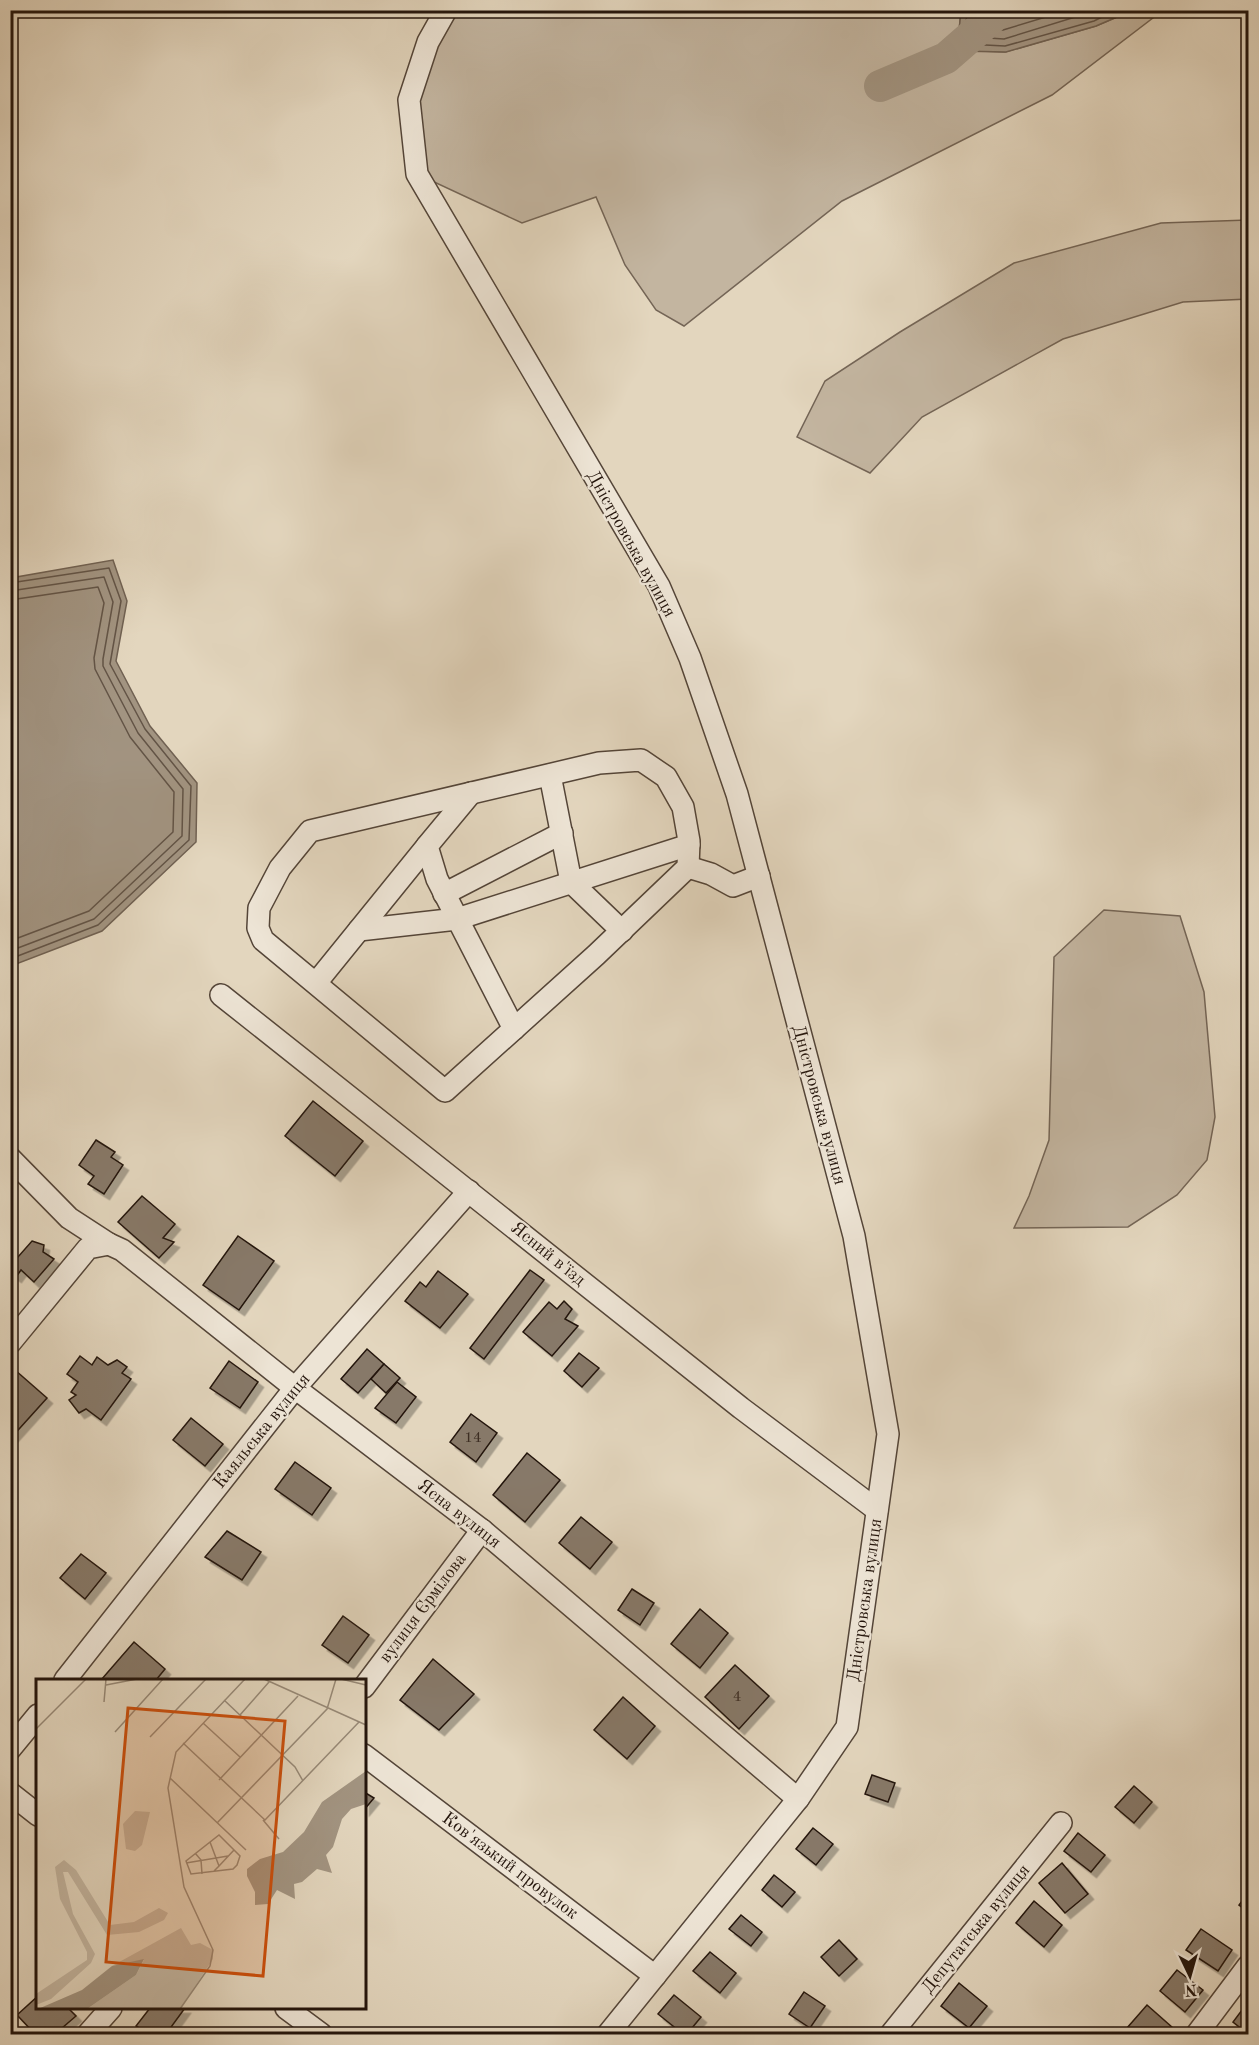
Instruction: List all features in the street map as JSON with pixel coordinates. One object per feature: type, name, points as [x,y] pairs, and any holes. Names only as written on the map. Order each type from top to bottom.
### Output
[{"type":"street","name":"Дністровська вулиця","points":[[446,10],[428,42],[409,100],[417,174],[658,586],[690,658],[737,794],[854,1236],[888,1434],[847,1727],[798,1799],[608,2034]]},
{"type":"street","points":[[641,759],[666,777],[683,807],[689,845],[688,867],[622,931],[445,1091],[263,940],[258,927],[259,908],[280,868],[310,831],[550,775],[599,763],[641,759]]},
{"type":"street","points":[[550,775],[571,882],[622,931]]},
{"type":"street","points":[[316,983],[471,793]]},
{"type":"street","points":[[444,894],[562,832]]},
{"type":"street","points":[[359,930],[457,919],[689,845]]},
{"type":"street","points":[[428,846],[437,879],[444,894],[514,1029]]},
{"type":"street","points":[[688,867],[711,874],[733,886],[759,876]]},
{"type":"street","name":"Ясний в'їзд","points":[[221,995],[741,1408],[877,1510]]},
{"type":"street","name":"Ясна вулиця","points":[[10,1158],[99,1246],[122,1250],[295,1388],[482,1530],[798,1799]]},
{"type":"street","name":"Каяльська вулиця","points":[[66,1679],[295,1388],[469,1191]]},
{"type":"street","points":[[10,1343],[99,1246]]},
{"type":"street","name":"вулиця Єрмілова","points":[[366,1684],[482,1530]]},
{"type":"street","points":[[10,1749],[36,1717]]},
{"type":"street","name":"Ков'язький провулок","points":[[366,1757],[655,1976]]},
{"type":"street","points":[[10,1793],[36,1813]]},
{"type":"street","name":"Депутатська вулиця","points":[[891,2034],[1061,1823]]},
{"type":"street","points":[[1197,2034],[1248,1966]]},
{"type":"street","points":[[88,2034],[109,2009]]},
{"type":"street","points":[[289,2009],[321,2034]]},
{"type":"shaded area","points":[[446,11],[961,11],[957,50],[1005,52],[1096,26],[1131,11],[1162,11],[1052,95],[842,201],[684,326],[656,310],[625,265],[596,197],[522,223],[417,174],[409,100]]},
{"type":"shaded area","points":[[1248,220],[1248,299],[1183,302],[1063,339],[922,417],[870,473],[797,437],[825,381],[900,332],[1014,263],[1161,223]]},
{"type":"shaded area","points":[[1104,910],[1180,916],[1204,992],[1215,1117],[1207,1160],[1177,1195],[1128,1227],[1014,1228],[1029,1196],[1049,1140],[1054,957]]},
{"type":"water","points":[[961,10],[1131,11],[1096,26],[1006,52],[957,51]]},
{"type":"water","points":[[113,560],[127,601],[116,661],[150,726],[197,783],[196,842],[102,931],[11,966],[11,578]]},
{"type":"building","points":[[313,1101],[363,1141],[335,1176],[285,1136]]},
{"type":"building","points":[[96,1140],[115,1152],[111,1157],[123,1165],[104,1194],[88,1184],[94,1176],[79,1165]]},
{"type":"building","points":[[142,1196],[175,1224],[163,1238],[174,1242],[159,1258],[118,1222]]},
{"type":"building","points":[[238,1236],[274,1261],[239,1310],[203,1285]]},
{"type":"building","points":[[32,1241],[44,1245],[43,1252],[54,1259],[34,1282],[21,1270],[16,1277],[10,1273],[10,1266]]},
{"type":"building","points":[[530,1270],[544,1280],[484,1359],[470,1348]]},
{"type":"building","points":[[438,1271],[468,1294],[440,1328],[405,1301],[420,1282],[426,1287]]},
{"type":"building","points":[[564,1301],[572,1309],[565,1319],[578,1326],[552,1356],[523,1332],[549,1302],[557,1309]]},
{"type":"building","points":[[367,1349],[384,1364],[358,1393],[341,1379]]},
{"type":"building","points":[[579,1353],[599,1368],[582,1387],[564,1371]]},
{"type":"building","points":[[80,1356],[92,1365],[97,1357],[108,1365],[117,1360],[127,1367],[122,1373],[131,1379],[101,1420],[86,1409],[79,1413],[69,1400],[76,1395],[71,1392],[78,1382],[67,1374]]},
{"type":"building","points":[[229,1361],[258,1382],[240,1408],[210,1388]]},
{"type":"building","points":[[384,1364],[400,1378],[386,1393],[371,1379]]},
{"type":"building","points":[[15,1370],[47,1398],[10,1439],[10,1375]]},
{"type":"building","points":[[397,1382],[416,1397],[396,1423],[375,1408]]},
{"type":"building","points":[[471,1414],[497,1433],[476,1462],[450,1442]]},
{"type":"building","points":[[191,1418],[223,1444],[205,1466],[173,1440]]},
{"type":"building","points":[[527,1453],[560,1480],[525,1522],[493,1495]]},
{"type":"building","points":[[295,1462],[331,1488],[312,1515],[275,1489]]},
{"type":"building","points":[[581,1517],[612,1542],[590,1569],[559,1543]]},
{"type":"building","points":[[227,1531],[261,1552],[242,1580],[205,1557]]},
{"type":"building","points":[[81,1554],[106,1573],[85,1599],[60,1578]]},
{"type":"building","points":[[632,1589],[654,1603],[640,1625],[618,1610]]},
{"type":"building","points":[[700,1609],[728,1633],[700,1668],[671,1644]]},
{"type":"building","points":[[343,1616],[369,1635],[348,1663],[322,1645]]},
{"type":"building","points":[[134,1642],[165,1669],[157,1679],[102,1679]]},
{"type":"building","points":[[433,1659],[474,1694],[439,1730],[400,1700]]},
{"type":"building","points":[[735,1665],[769,1696],[739,1729],[705,1697]]},
{"type":"building","points":[[623,1697],[655,1726],[627,1759],[594,1730]]},
{"type":"building","points":[[872,1775],[895,1783],[888,1802],[865,1794]]},
{"type":"building","points":[[1134,1786],[1152,1802],[1134,1823],[1115,1807]]},
{"type":"building","points":[[366,1793],[374,1798],[366,1808]]},
{"type":"building","points":[[813,1828],[833,1844],[816,1865],[796,1849]]},
{"type":"building","points":[[1078,1833],[1105,1855],[1091,1872],[1064,1851]]},
{"type":"building","points":[[1062,1863],[1088,1894],[1065,1913],[1039,1883]]},
{"type":"building","points":[[774,1875],[795,1892],[782,1907],[762,1890]]},
{"type":"building","points":[[1248,1893],[1248,1912],[1239,1905]]},
{"type":"building","points":[[1034,1901],[1062,1925],[1044,1947],[1016,1923]]},
{"type":"building","points":[[741,1915],[762,1932],[751,1946],[729,1929]]},
{"type":"building","points":[[1201,1929],[1232,1950],[1218,1971],[1186,1950]]},
{"type":"building","points":[[839,1940],[857,1959],[839,1976],[821,1957]]},
{"type":"building","points":[[710,1952],[736,1973],[720,1993],[693,1971]]},
{"type":"building","points":[[1177,1970],[1203,1990],[1185,2012],[1160,1991]]},
{"type":"building","points":[[959,1983],[987,2006],[969,2028],[941,2006]]},
{"type":"building","points":[[804,1992],[825,2006],[810,2028],[789,2014]]},
{"type":"building","points":[[674,1995],[701,2017],[687,2034],[683,2034],[658,2014]]},
{"type":"building","points":[[36,1998],[36,2009],[69,2009],[76,2016],[55,2034],[35,2034],[17,2015]]},
{"type":"building","points":[[1248,2002],[1248,2034],[1233,2022]]},
{"type":"building","points":[[1147,2005],[1173,2028],[1167,2034],[1135,2034],[1127,2028]]},
{"type":"building","points":[[149,2009],[184,2009],[166,2034],[149,2034],[136,2026]]},
{"type":"waterway","points":[[880,86],[946,58],[1001,10]]}]
